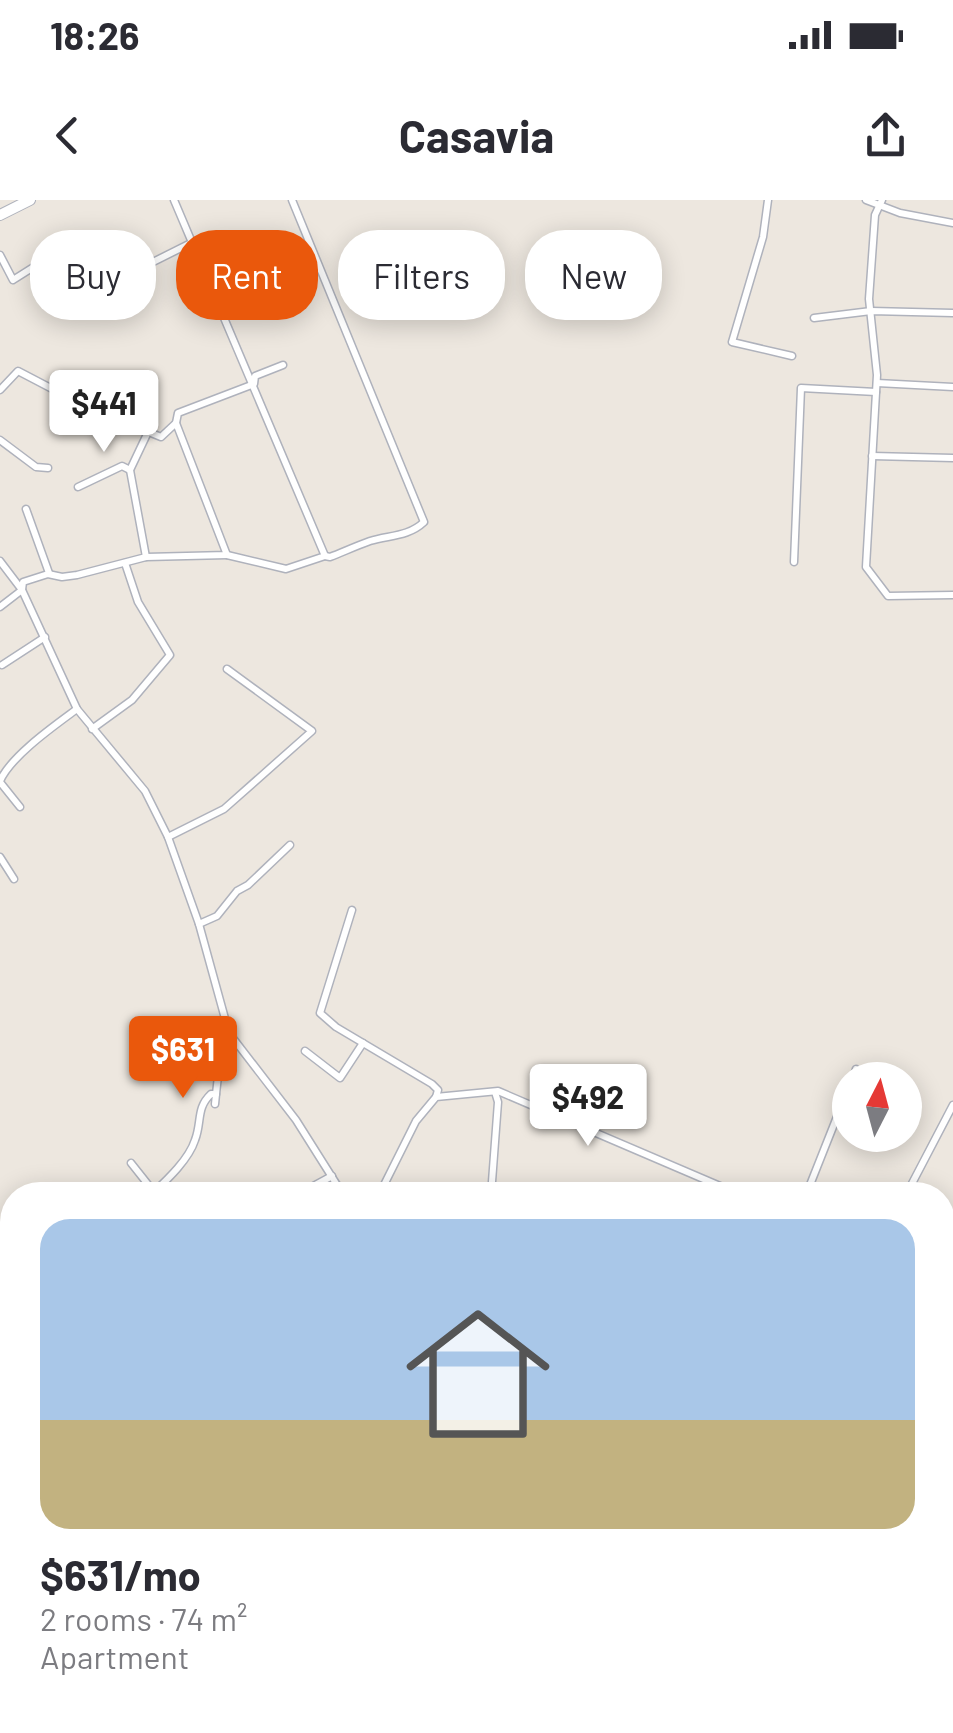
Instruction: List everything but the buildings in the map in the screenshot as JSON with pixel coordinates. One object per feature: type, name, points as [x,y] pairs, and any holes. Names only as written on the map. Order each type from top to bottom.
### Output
[{"type":"main road","points":[[0,216],[12,204],[30,200]]},
{"type":"street","points":[[174,200],[188,230]]},
{"type":"street","points":[[0,607],[22,590],[23,582],[48,574],[62,577],[146,556],[226,556],[286,569],[373,540],[394,537],[424,522],[292,200]]},
{"type":"street","points":[[768,200],[763,237],[732,342],[792,356]]},
{"type":"street","points":[[866,200],[953,223]]},
{"type":"street","points":[[881,204],[875,215],[872,246],[876,388],[866,566],[888,596],[953,594]]},
{"type":"street","points":[[0,255],[13,280],[32,268],[50,293],[72,274],[104,295],[141,268],[176,250]]},
{"type":"street","points":[[814,318],[871,311],[953,312]]},
{"type":"street","points":[[227,320],[325,556]]},
{"type":"street","points":[[254,384],[255,376],[284,365]]},
{"type":"street","points":[[0,390],[18,371],[85,406],[161,437],[176,423]]},
{"type":"street","points":[[226,556],[176,423],[178,413],[254,384]]},
{"type":"street","points":[[794,562],[802,388],[953,386]]},
{"type":"street","points":[[146,556],[130,470],[148,431]]},
{"type":"street","points":[[0,440],[36,467],[48,468]]},
{"type":"street","points":[[872,456],[953,458]]},
{"type":"street","points":[[78,487],[122,466],[130,470]]},
{"type":"street","points":[[26,509],[51,571],[48,574]]},
{"type":"street","points":[[0,561],[22,590],[77,709],[145,791],[168,837],[199,924],[229,1033],[296,1120],[336,1182]]},
{"type":"street","points":[[92,729],[132,700],[170,655],[138,602],[125,562]]},
{"type":"street","points":[[2,665],[45,637]]},
{"type":"street","points":[[168,837],[224,810],[312,731],[227,669]]},
{"type":"street","points":[[20,807],[0,782],[4,773],[37,740],[77,709]]},
{"type":"street","points":[[199,924],[218,916],[237,891],[290,845]]},
{"type":"street","points":[[0,856],[14,880]]},
{"type":"street","points":[[352,910],[320,1013],[438,1090],[416,1122],[386,1182]]},
{"type":"street","points":[[215,1104],[221,1048],[229,1033]]},
{"type":"street","points":[[305,1051],[340,1078],[362,1042]]},
{"type":"street","points":[[436,1097],[495,1092],[711,1182]]},
{"type":"street","points":[[492,1182],[498,1102],[495,1092]]},
{"type":"street","points":[[164,1182],[196,1139],[201,1104],[216,1094]]},
{"type":"street","points":[[913,1182],[953,1105]]},
{"type":"street","points":[[811,1182],[832,1130]]},
{"type":"street","points":[[131,1164],[146,1182]]},
{"type":"street","points":[[321,1182],[332,1176]]}]
